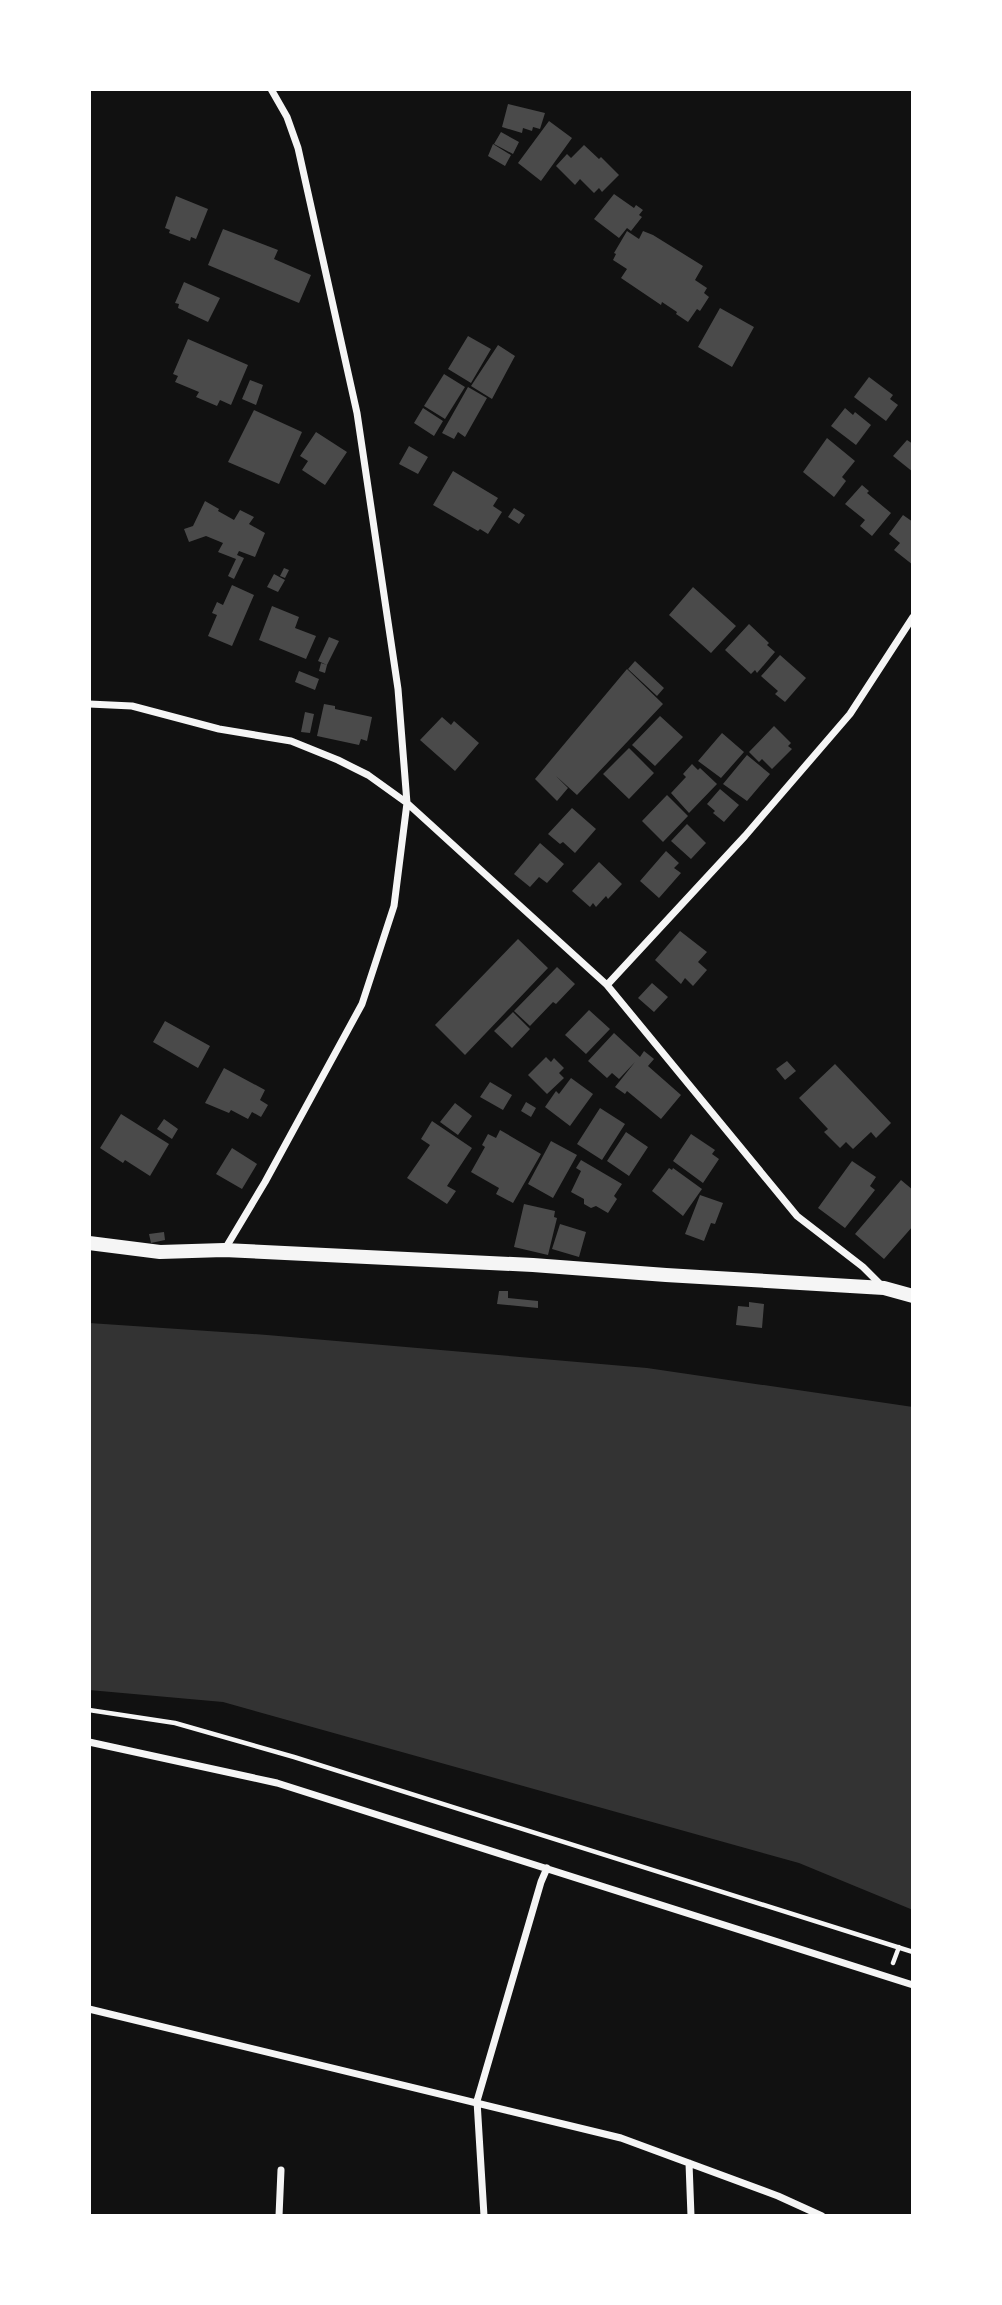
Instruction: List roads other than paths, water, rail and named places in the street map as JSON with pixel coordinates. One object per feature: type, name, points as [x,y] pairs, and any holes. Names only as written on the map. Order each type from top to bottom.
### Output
[{"type":"main road","points":[[89,1243],[160,1252],[224,1250],[533,1265],[666,1276],[884,1288],[913,1296]]},
{"type":"street","points":[[224,1250],[265,1182],[362,1004],[394,906],[407,803],[398,690],[357,413],[298,148],[287,117],[271,89]]},
{"type":"street","points":[[607,985],[745,836],[850,714],[913,617]]},
{"type":"street","points":[[89,704],[132,706],[219,729],[291,741],[368,775],[407,803],[607,985],[797,1216],[863,1267],[884,1288]]},
{"type":"street","points":[[89,1742],[277,1783],[913,1985]]},
{"type":"street","points":[[484,2216],[477,2101],[547,1868]]},
{"type":"street","points":[[89,2009],[621,2138],[778,2196],[822,2216]]},
{"type":"street","points":[[689,2163],[691,2216]]},
{"type":"street","points":[[279,2216],[281,2170]]}]
